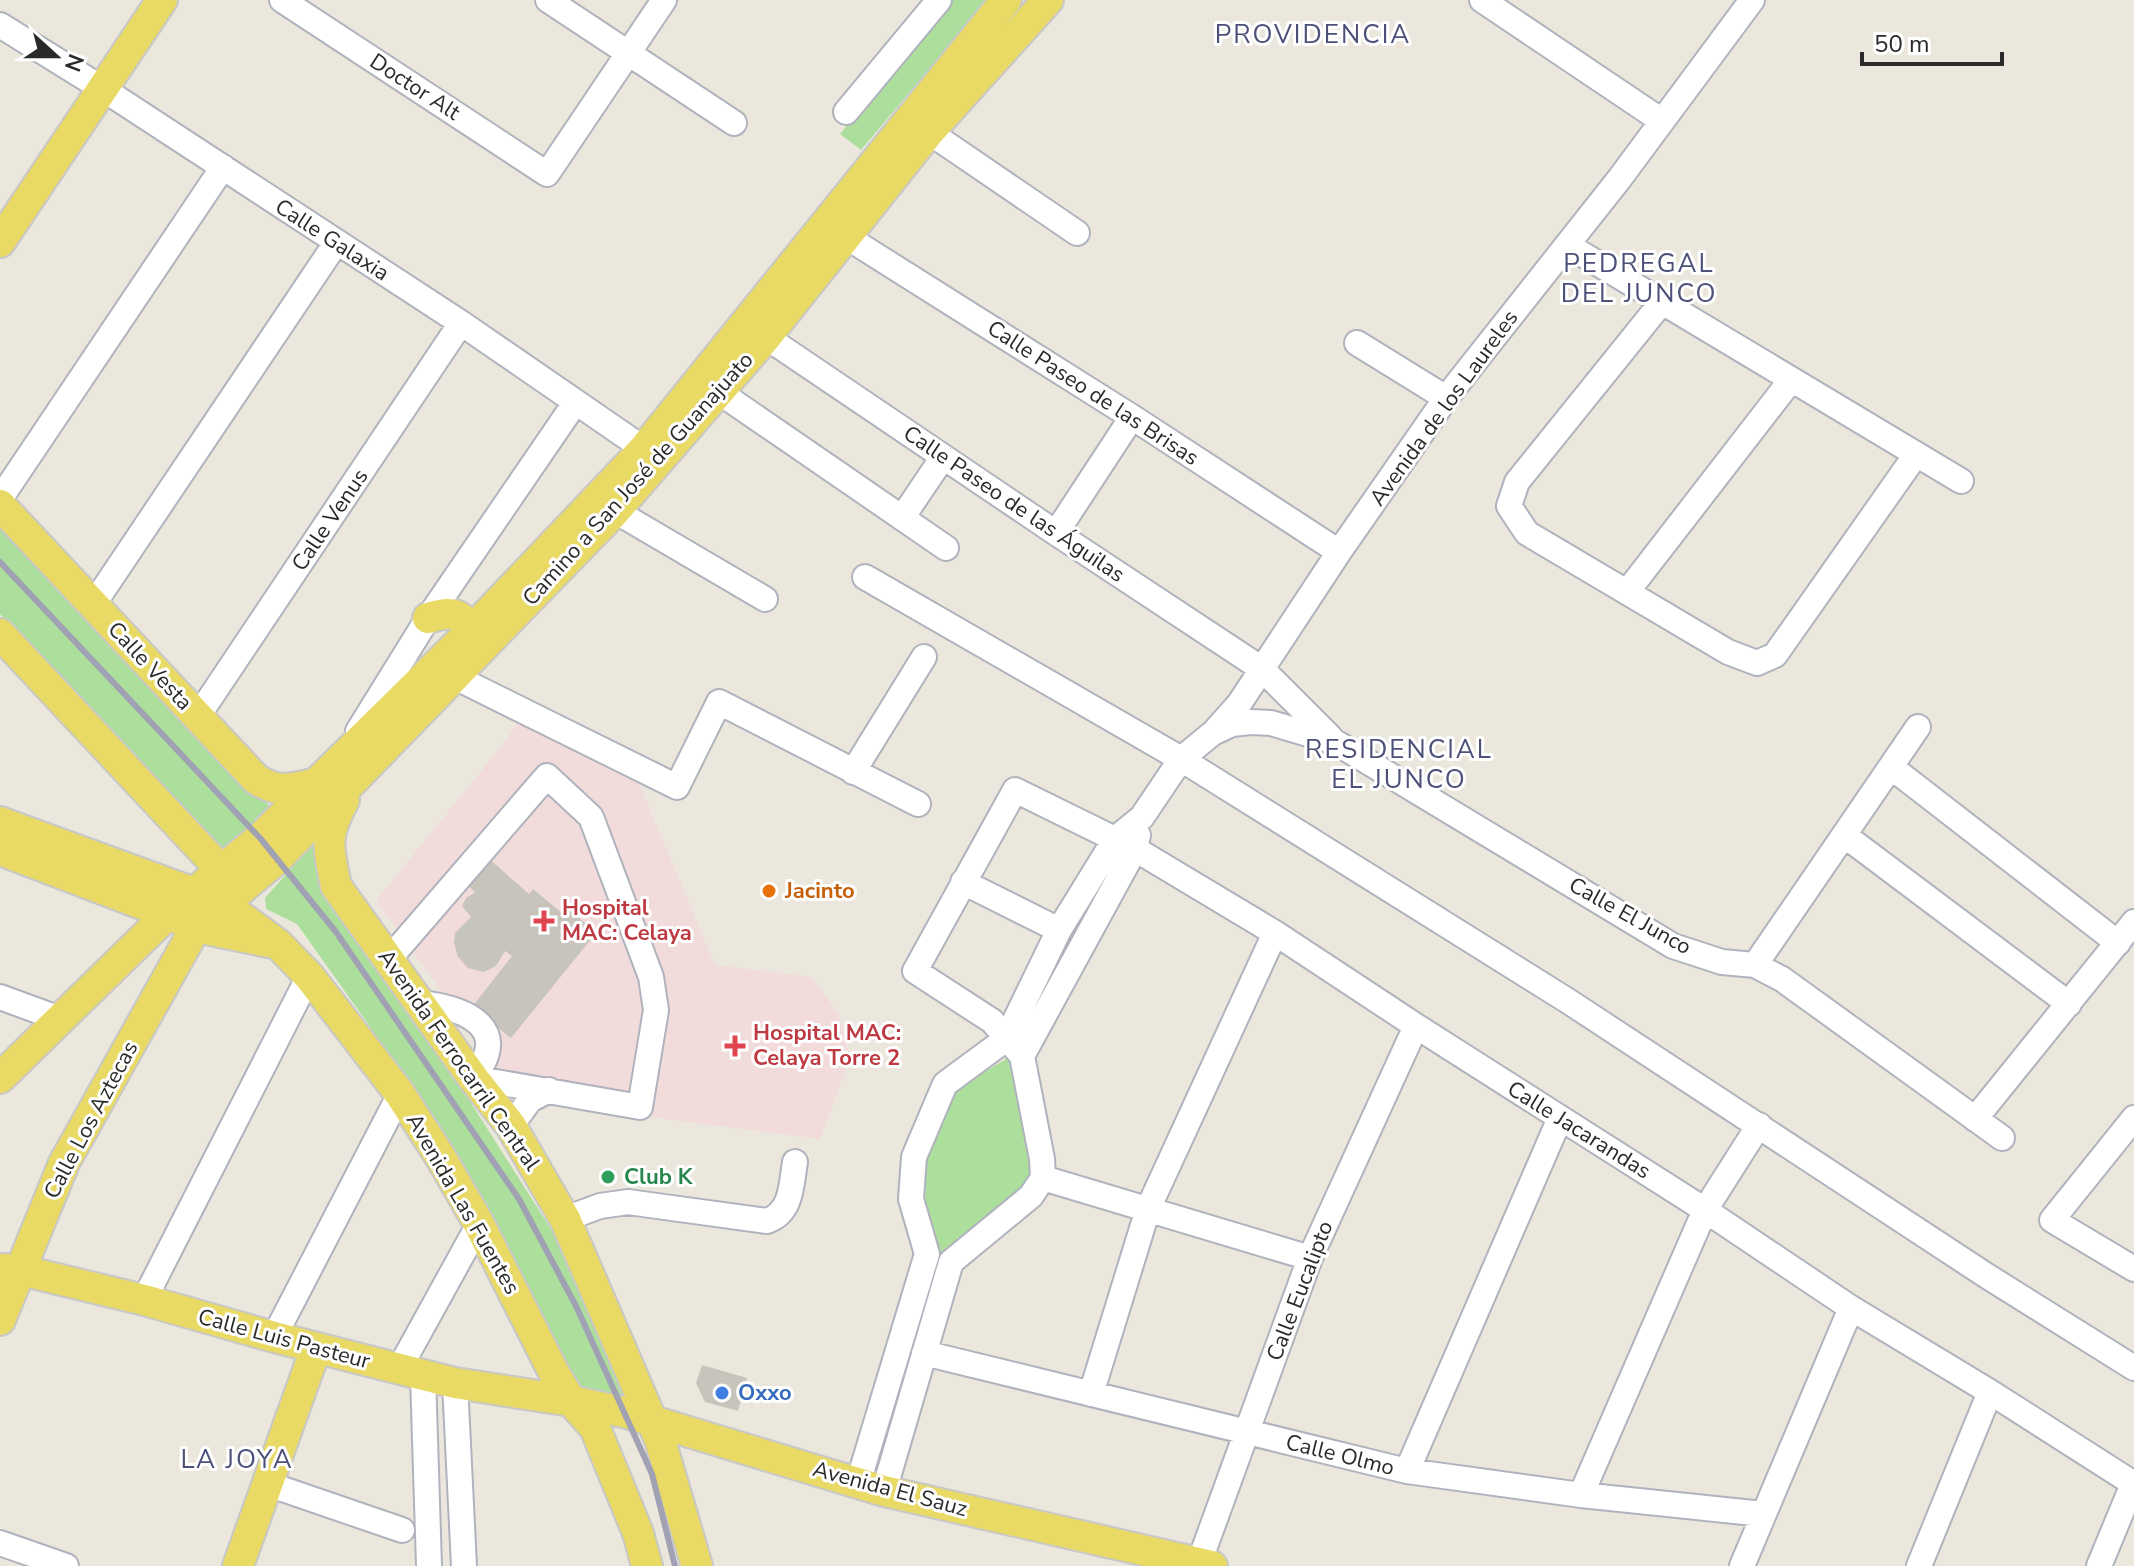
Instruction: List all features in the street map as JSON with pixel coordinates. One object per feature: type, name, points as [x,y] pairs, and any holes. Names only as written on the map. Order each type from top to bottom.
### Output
[{"type":"main road","points":[[0,242],[162,0]]},
{"type":"main road","name":"Camino a San José de Guanajuato","points":[[0,1078],[193,891],[260,838],[317,783],[347,771],[455,677],[477,640],[615,511],[651,456],[923,101],[1006,0]]},
{"type":"main road","name":"Camino a San José de Guanajuato","points":[[196,927],[276,860],[347,771],[477,640],[651,456],[719,392],[929,132],[1048,0]]},
{"type":"main road","points":[[845,236],[837,230],[842,211],[917,120],[923,101]]},
{"type":"main road","name":"Calle Vesta","points":[[0,505],[256,779],[272,789],[292,789],[317,783]]},
{"type":"main road","points":[[428,618],[444,613],[456,614],[464,619],[477,640]]},
{"type":"main road","points":[[0,634],[221,870]]},
{"type":"main road","name":"Avenida Ferrocarril Central","points":[[347,771],[331,825],[329,849],[336,886],[473,1078],[511,1126],[565,1219],[660,1440],[697,1566]]},
{"type":"main road","name":"Avenida Las Fuentes","points":[[0,822],[222,903],[278,944],[309,976],[400,1094],[479,1224],[571,1401]]},
{"type":"main road","points":[[0,850],[196,927],[278,944]]},
{"type":"main road","name":"Calle Los Aztecas","points":[[0,1320],[10,1269],[64,1163],[196,927]]},
{"type":"main road","name":"Calle Luis Pasteur","points":[[10,1269],[144,1300],[455,1383],[571,1401]]},
{"type":"main road","points":[[238,1566],[316,1348]]},
{"type":"main road","points":[[571,1401],[595,1428],[638,1533],[647,1566]]},
{"type":"main road","name":"Avenida El Sauz","points":[[571,1401],[652,1421],[871,1487],[1206,1564]]},
{"type":"street","name":"Doctor Alt","points":[[282,0],[547,174],[629,53]]},
{"type":"street","points":[[548,0],[734,123]]},
{"type":"street","points":[[629,53],[664,0]]},
{"type":"street","points":[[846,112],[939,0]]},
{"type":"street","points":[[1482,0],[1662,121]]},
{"type":"street","name":"Avenida de los Laureles","points":[[871,1487],[927,1254],[911,1199],[914,1157],[945,1084],[1014,1047],[1125,844],[1181,759],[1214,732],[1239,704],[1446,398],[1567,245],[1752,0]]},
{"type":"street","name":"Calle Galaxia","points":[[0,25],[461,323],[651,456]]},
{"type":"street","points":[[929,132],[1077,233]]},
{"type":"street","points":[[0,499],[223,167]]},
{"type":"street","name":"Calle Paseo de las Brisas","points":[[845,236],[1339,552]]},
{"type":"street","points":[[93,605],[336,243]]},
{"type":"street","points":[[1567,245],[1961,481]]},
{"type":"street","points":[[1662,302],[1517,482],[1509,506],[1527,533],[1728,652],[1757,663],[1775,655],[1915,456]]},
{"type":"street","name":"Calle Venus","points":[[198,716],[461,323]]},
{"type":"street","name":"Calle Paseo de las Águilas","points":[[766,337],[1262,669]]},
{"type":"street","points":[[1357,343],[1446,398]]},
{"type":"street","points":[[1627,592],[1791,380]]},
{"type":"street","points":[[719,392],[946,548]]},
{"type":"street","points":[[347,771],[428,618],[575,403]]},
{"type":"street","points":[[1056,533],[1132,417]]},
{"type":"street","points":[[902,518],[943,457]]},
{"type":"street","points":[[615,511],[765,599]]},
{"type":"street","points":[[865,577],[1181,759],[1555,993],[1987,1276],[2134,1368]]},
{"type":"street","points":[[853,772],[924,657]]},
{"type":"street","name":"Calle El Junco","points":[[1262,669],[1335,742],[1673,946],[1722,962],[1755,965],[1782,979],[2002,1138]]},
{"type":"street","points":[[455,677],[677,787],[719,702],[918,804]]},
{"type":"street","name":"Calle El Junco","points":[[1214,732],[1232,724],[1271,723],[1335,742]]},
{"type":"street","points":[[1755,965],[1918,727]]},
{"type":"street","points":[[1891,767],[2118,943]]},
{"type":"street","points":[[389,959],[547,776],[591,817],[651,977],[656,1010],[640,1107],[473,1078]]},
{"type":"street","name":"Calle Jacarandas","points":[[963,882],[1015,790],[1125,844],[1275,933],[1705,1210],[1851,1308],[2134,1484]]},
{"type":"street","points":[[1844,835],[2069,1004]]},
{"type":"street","name":"Avenida de los Laureles","points":[[1014,1047],[1059,930],[1125,844]]},
{"type":"street","points":[[871,1487],[924,1353],[951,1262],[1031,1196],[1043,1178],[1042,1159],[1014,1047],[992,1021],[915,971],[963,882],[1059,930]]},
{"type":"street","points":[[1975,1119],[2134,922]]},
{"type":"street","points":[[1091,1394],[1148,1209],[1275,933]]},
{"type":"street","points":[[144,1300],[309,976]]},
{"type":"street","points":[[0,997],[60,1019]]},
{"type":"street","name":"Calle Eucalipto","points":[[1206,1564],[1246,1432],[1310,1258],[1416,1026]]},
{"type":"street","points":[[511,1126],[530,1100],[549,1090]]},
{"type":"street","points":[[274,1337],[400,1094]]},
{"type":"street","points":[[1407,1471],[1560,1118]]},
{"type":"street","points":[[2134,1118],[2052,1220],[2134,1269]]},
{"type":"street","points":[[1581,1495],[1705,1210],[1759,1125]]},
{"type":"street","points":[[565,1219],[600,1206],[628,1202],[767,1221],[777,1217],[784,1209],[790,1196],[795,1162]]},
{"type":"street","points":[[1043,1178],[1310,1258]]},
{"type":"street","points":[[429,1566],[411,1372],[479,1224]]},
{"type":"street","points":[[1742,1566],[1851,1308]]},
{"type":"street","name":"Calle Olmo","points":[[924,1353],[1407,1471],[1581,1495],[1763,1514]]},
{"type":"street","points":[[455,1383],[464,1566]]},
{"type":"street","points":[[1919,1566],[1990,1392]]},
{"type":"street","points":[[268,1484],[402,1530]]},
{"type":"street","points":[[2099,1566],[2134,1484]]},
{"type":"street","points":[[0,1543],[66,1566]]},
{"type":"shaded area","name":"Hospital MAC: Celaya","points":[[524,714],[632,767],[715,965],[812,977],[838,1013],[850,1058],[820,1139],[521,1100],[376,901]]},
{"type":"green space","points":[[952,0],[987,0],[861,150],[840,134]]},
{"type":"green space","points":[[0,524],[257,789],[271,809],[258,830],[215,854],[78,694],[0,614]]},
{"type":"green space","points":[[318,838],[315,860],[320,887],[452,1073],[551,1229],[634,1406],[572,1383],[458,1161],[366,1021],[297,924],[266,909],[265,898]]},
{"type":"green space","points":[[1011,1056],[1034,1180],[992,1217],[942,1254],[925,1213],[926,1162],[934,1131],[957,1088]]},
{"type":"building","points":[[486,856],[529,894],[533,889],[562,913],[567,907],[596,933],[511,1038],[472,1007],[512,956],[505,951],[496,966],[484,972],[468,968],[458,957],[454,943],[455,933],[471,917],[462,906],[466,898],[475,892],[465,883]]},
{"type":"building","name":"Oxxo","points":[[702,1365],[747,1378],[738,1411],[705,1402],[696,1383]]},
{"type":"railway","points":[[0,562],[260,838],[336,932],[519,1199],[576,1306],[652,1474],[675,1566]]},
{"type":"place","name":"Jacinto","points":[[769,891]]},
{"type":"place","name":"Hospital MAC: Celaya","points":[[544,921]]},
{"type":"place","name":"Hospital MAC: Celaya Torre 2","points":[[735,1046]]},
{"type":"place","name":"Club K","points":[[608,1177]]},
{"type":"place","name":"Oxxo","points":[[722,1393]]},
{"type":"district","name":"PROVIDENCIA","points":[[1313,34]]},
{"type":"district","name":"PEDREGAL DEL JUNCO","points":[[1639,278]]},
{"type":"district","name":"RESIDENCIAL EL JUNCO","points":[[1399,764]]},
{"type":"district","name":"LA JOYA","points":[[237,1459]]}]
